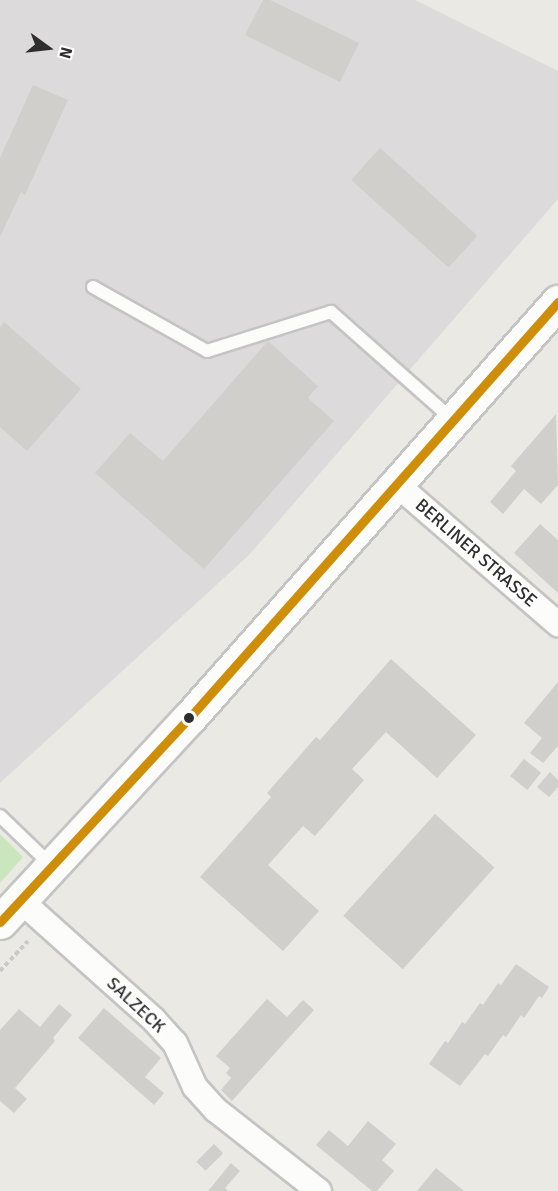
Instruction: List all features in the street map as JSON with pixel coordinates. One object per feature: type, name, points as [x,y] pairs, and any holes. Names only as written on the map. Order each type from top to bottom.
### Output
[{"type":"main road","points":[[10,911],[183,725],[395,483],[454,421],[558,302]]},
{"type":"street","name":"BERLINER STRASSE","points":[[395,483],[558,624]]},
{"type":"street","name":"SALZECK","points":[[10,911],[154,1020],[175,1042],[195,1087],[216,1110],[319,1191]]},
{"type":"lane","points":[[93,287],[207,351],[331,312],[454,421]]},
{"type":"lane","points":[[0,816],[52,866]]},
{"type":"shaded area","points":[[0,0],[415,0],[558,71],[558,199],[249,555],[0,783]]},
{"type":"green space","points":[[0,834],[23,857],[0,883]]},
{"type":"building","points":[[263,0],[270,0],[359,43],[340,82],[245,35]]},
{"type":"building","points":[[33,85],[68,100],[25,195],[21,192],[0,237],[0,158]]},
{"type":"building","points":[[380,148],[477,236],[449,268],[351,180]]},
{"type":"building","points":[[4,322],[81,389],[27,451],[0,427],[0,327]]},
{"type":"building","points":[[268,341],[318,386],[308,398],[334,421],[204,569],[95,473],[130,433],[163,461]]},
{"type":"building","points":[[556,414],[558,485],[541,504],[524,489],[503,514],[490,502],[516,471],[511,466]]},
{"type":"building","points":[[540,524],[558,540],[558,593],[514,553]]},
{"type":"building","points":[[391,659],[476,735],[437,778],[386,732],[352,769],[364,780],[315,836],[303,826],[268,865],[319,911],[283,951],[200,877],[271,797],[267,793],[316,737],[320,740]]},
{"type":"building","points":[[558,682],[558,746],[543,763],[530,753],[542,738],[524,723]]},
{"type":"building","points":[[524,759],[541,773],[527,790],[510,776]]},
{"type":"building","points":[[550,772],[558,780],[558,787],[549,797],[537,787]]},
{"type":"building","points":[[435,814],[494,868],[403,969],[343,916]]},
{"type":"building","points":[[516,964],[549,987],[542,998],[539,996],[524,1018],[521,1015],[506,1037],[503,1035],[488,1056],[485,1054],[460,1086],[429,1064],[445,1041],[448,1043],[462,1022],[465,1024],[480,1003],[483,1005],[498,983],[501,985]]},
{"type":"building","points":[[267,999],[287,1017],[303,1000],[314,1010],[232,1101],[221,1090],[231,1078],[226,1073],[230,1068],[216,1056]]},
{"type":"building","points":[[59,1004],[72,1015],[53,1038],[55,1041],[15,1088],[27,1099],[14,1113],[0,1101],[0,1030],[19,1009],[40,1027]]},
{"type":"building","points":[[104,1008],[161,1058],[145,1077],[164,1093],[154,1105],[78,1038]]},
{"type":"building","points":[[368,1121],[396,1144],[382,1160],[394,1171],[377,1191],[372,1191],[316,1145],[329,1130],[348,1146]]},
{"type":"building","points":[[214,1144],[223,1153],[206,1171],[196,1162]]},
{"type":"building","points":[[231,1163],[240,1171],[225,1188],[228,1191],[208,1191]]},
{"type":"building","points":[[436,1168],[464,1191],[417,1191]]},
{"type":"transit line","points":[[0,922],[190,717],[558,302]]}]
